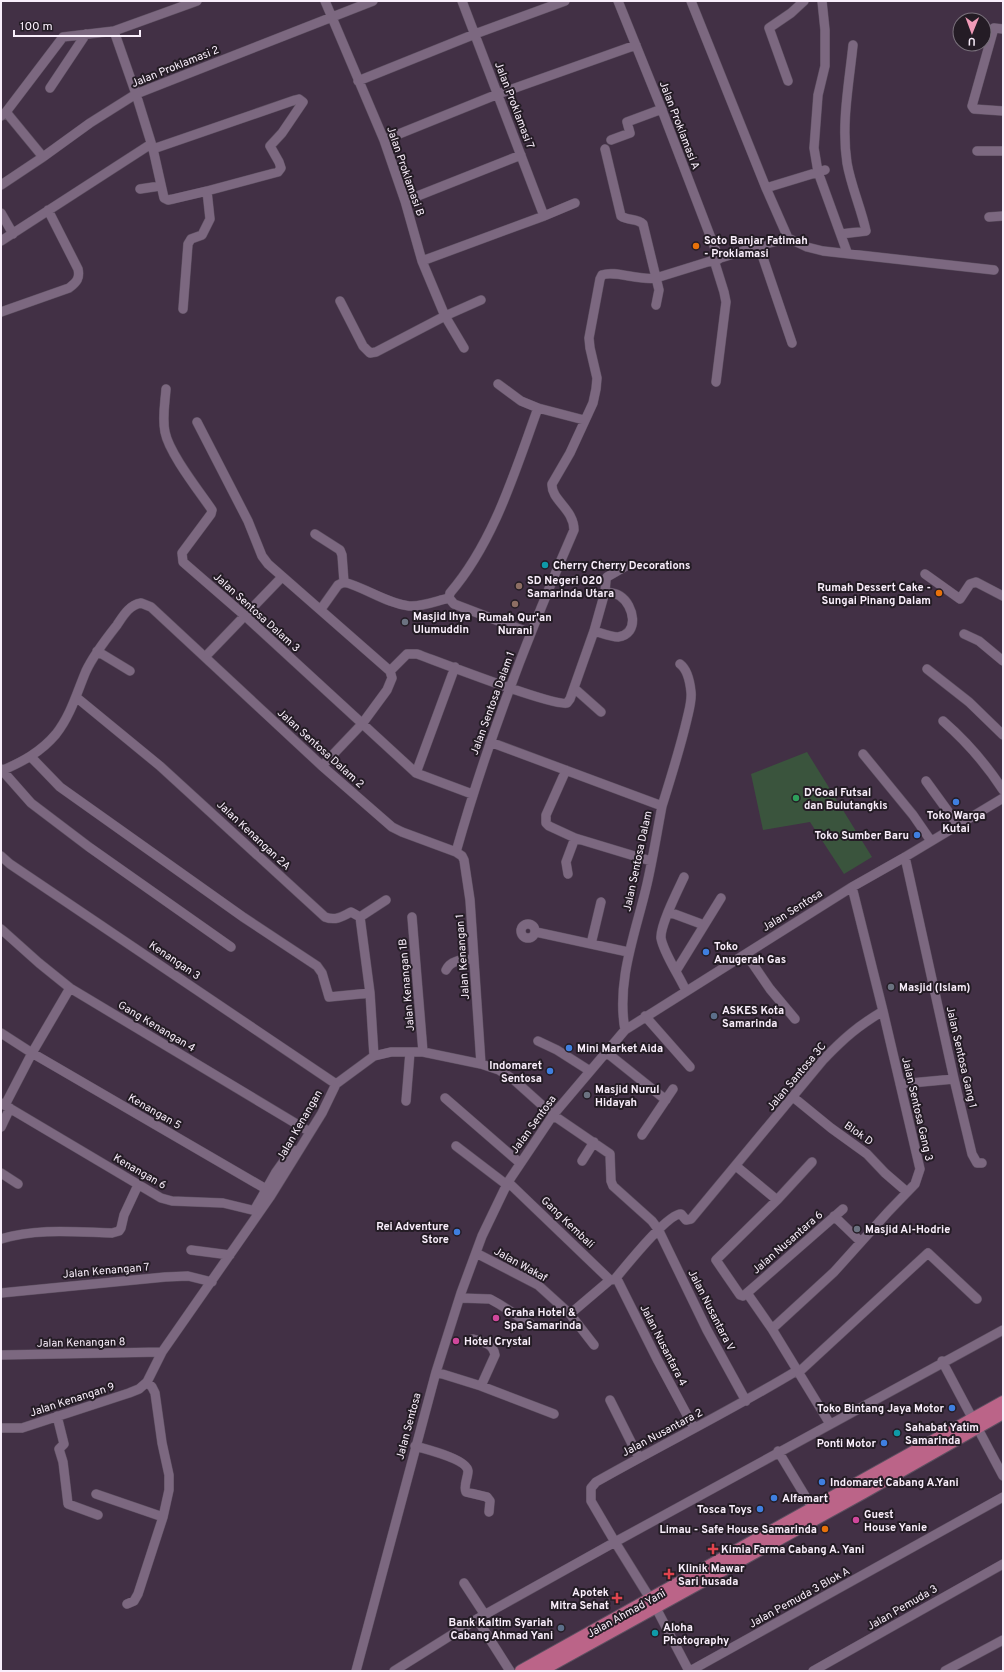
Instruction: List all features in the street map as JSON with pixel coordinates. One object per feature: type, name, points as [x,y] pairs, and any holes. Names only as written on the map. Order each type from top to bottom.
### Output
[{"type":"main road","name":"Jalan Ahmad Yani","points":[[521,1671],[653,1604],[858,1496],[975,1423],[1003,1402]]},
{"type":"main road","name":"Jalan Ahmad Yani","points":[[540,1671],[813,1509],[975,1423],[1003,1413]]},
{"type":"street","points":[[43,157],[4,114],[60,39],[66,36],[114,31],[197,1]]},
{"type":"street","name":"Jalan Proklamasi B","points":[[325,1],[384,140],[405,202],[422,261],[445,316],[464,348]]},
{"type":"street","name":"Jalan Proklamasi 2","points":[[1,185],[90,123],[136,94],[374,1]]},
{"type":"street","name":"Jalan Proklamasi 7","points":[[462,1],[545,215]]},
{"type":"street","points":[[358,81],[475,34],[565,1]]},
{"type":"street","name":"Jalan Proklamasi A","points":[[618,1],[662,109],[716,259],[726,302],[716,382]]},
{"type":"street","points":[[691,1],[766,188],[788,238]]},
{"type":"street","points":[[788,81],[769,28],[791,13],[804,1]]},
{"type":"street","points":[[822,1],[825,30],[825,61],[818,95],[814,148],[847,252]]},
{"type":"street","points":[[1003,29],[994,28],[972,106],[974,109],[1003,111]]},
{"type":"street","points":[[1,241],[48,210],[152,147],[295,100],[301,100],[302,105],[298,111],[282,133],[270,146],[281,168],[278,172],[173,200],[164,198],[152,147],[136,94],[114,31]]},
{"type":"street","points":[[50,88],[86,34]]},
{"type":"street","points":[[384,140],[498,94],[636,45]]},
{"type":"street","points":[[841,234],[866,231],[847,163],[845,111],[853,45]]},
{"type":"street","points":[[611,140],[630,133],[627,122],[662,109]]},
{"type":"street","points":[[605,149],[621,216],[642,223],[659,290],[656,304]]},
{"type":"street","points":[[977,151],[1003,151]]},
{"type":"street","points":[[405,202],[521,155]]},
{"type":"street","points":[[766,188],[821,171]]},
{"type":"street","points":[[140,189],[160,186]]},
{"type":"street","points":[[183,309],[188,244],[192,239],[202,236],[210,220],[207,191]]},
{"type":"street","points":[[422,261],[575,203]]},
{"type":"street","points":[[1,312],[69,288],[76,283],[79,276],[78,269],[48,210]]},
{"type":"street","points":[[1,213],[13,234]]},
{"type":"street","points":[[989,217],[1003,216]]},
{"type":"street","points":[[498,384],[521,401],[538,408],[584,420],[593,403],[597,384],[589,338],[600,279],[606,274],[644,280],[656,278],[788,238],[807,247],[823,251],[847,252],[994,270]]},
{"type":"street","points":[[759,246],[792,343]]},
{"type":"street","points":[[340,301],[363,346],[370,352],[376,352],[445,316],[481,300]]},
{"type":"street","name":"Jalan Sentosa Dalam 3","points":[[166,389],[163,417],[165,432],[169,444],[212,510],[211,514],[182,553],[183,562],[244,615],[416,772],[472,794]]},
{"type":"street","points":[[448,598],[450,593],[476,558],[495,519],[538,408]]},
{"type":"street","name":"Jalan Sentosa Dalam 1","points":[[456,852],[472,794],[510,687],[530,633],[574,530],[574,522],[553,490],[552,484],[562,469],[584,420]]},
{"type":"street","points":[[197,422],[248,521],[262,556],[268,564],[282,578],[320,609],[390,671],[392,678],[391,684],[362,724],[322,766]]},
{"type":"street","points":[[315,534],[340,550],[342,555],[344,582]]},
{"type":"street","points":[[390,671],[407,654],[412,653],[562,704],[567,703],[574,688],[594,631],[605,592],[607,577],[626,566]]},
{"type":"street","points":[[926,574],[960,599],[970,584],[976,582],[1003,596]]},
{"type":"street","points":[[205,657],[244,615],[282,578]]},
{"type":"street","points":[[320,609],[338,585],[344,582],[383,598],[408,606],[425,604],[448,598]]},
{"type":"street","points":[[594,631],[617,637],[629,632],[633,623],[633,614],[629,606],[621,597],[614,593],[605,592]]},
{"type":"street","points":[[448,598],[454,604],[530,633]]},
{"type":"street","name":"Jalan Sentosa Dalam 2","points":[[97,651],[131,607],[135,604],[141,603],[151,607],[322,766],[392,827],[456,852]]},
{"type":"street","points":[[964,634],[979,641],[1003,660]]},
{"type":"street","points":[[130,671],[97,651],[86,670],[76,697],[64,722],[45,747],[31,757],[1,770],[31,803],[89,847],[231,947]]},
{"type":"street","points":[[662,806],[674,769],[690,705],[691,692],[688,674],[685,668],[680,664]]},
{"type":"street","points":[[416,772],[455,667]]},
{"type":"street","points":[[928,669],[969,702],[1003,735]]},
{"type":"street","points":[[574,688],[602,712]]},
{"type":"street","name":"Jalan Kenangan 2A","points":[[76,697],[160,766],[325,917],[331,920],[338,919],[351,912],[360,917]]},
{"type":"street","points":[[943,721],[967,743],[987,766],[1003,790]]},
{"type":"street","name":"Jalan Sentosa Dalam","points":[[490,742],[662,806],[651,861],[628,952],[622,1014],[625,1030]]},
{"type":"street","points":[[863,754],[908,809],[931,841]]},
{"type":"street","points":[[31,757],[60,787],[243,917],[317,966],[322,974],[329,998],[370,994]]},
{"type":"street","points":[[566,770],[546,815],[546,823],[549,826],[575,838],[651,861]]},
{"type":"street","points":[[926,781],[958,824]]},
{"type":"street","name":"Jalan Sentosa","points":[[356,1671],[415,1446],[436,1372],[460,1298],[482,1236],[507,1183],[553,1115],[625,1030],[852,887],[1003,798]]},
{"type":"street","points":[[568,874],[566,862],[575,838]]},
{"type":"street","name":"Jalan Kenangan 1","points":[[456,852],[462,856],[464,860],[470,900],[481,1064]]},
{"type":"street","name":"Kenangan 3","points":[[1,856],[10,864],[336,1084]]},
{"type":"street","name":"Jalan Sentosa Gang 1","points":[[905,857],[972,1154],[976,1163],[982,1163]]},
{"type":"street","points":[[684,877],[669,912],[661,937],[663,947],[686,991]]},
{"type":"street","name":"Jalan Sentosa Gang 3","points":[[772,1329],[834,1272],[915,1184],[920,1169],[852,887]]},
{"type":"street","points":[[676,971],[720,898]]},
{"type":"street","points":[[374,1056],[370,994],[360,917],[386,900]]},
{"type":"street","points":[[591,944],[602,902]]},
{"type":"street","points":[[669,912],[704,925]]},
{"type":"street","name":"Jalan Kenangan 1B","points":[[412,917],[424,1052]]},
{"type":"street","name":"Gang Kenangan 4","points":[[1,929],[70,988],[310,1132]]},
{"type":"street","points":[[536,932],[628,952]]},
{"type":"street","points":[[746,954],[770,989],[795,1019]]},
{"type":"street","points":[[446,970],[450,964],[474,959]]},
{"type":"street","points":[[1,1127],[5,1105],[32,1052],[70,988]]},
{"type":"street","name":"Jalan Santosa 3C","points":[[658,1229],[678,1213],[681,1214],[686,1220],[691,1220],[823,1060],[860,1024],[883,1011]]},
{"type":"street","points":[[645,1016],[690,1067]]},
{"type":"street","name":"Kenangan 5","points":[[1,1033],[266,1189]]},
{"type":"street","points":[[538,1042],[557,1050],[590,1071]]},
{"type":"street","name":"Jalan Kenangan","points":[[147,1382],[162,1352],[263,1210],[322,1113],[336,1084],[374,1056],[391,1052],[424,1052],[481,1064],[500,1070],[514,1080],[553,1115],[594,1142]]},
{"type":"street","points":[[406,1101],[410,1052]]},
{"type":"street","points":[[606,1052],[666,1100]]},
{"type":"street","points":[[900,1084],[954,1079]]},
{"type":"street","points":[[642,1135],[673,1089]]},
{"type":"street","points":[[445,1098],[520,1163]]},
{"type":"street","name":"Blok D","points":[[793,1098],[867,1154],[885,1173],[907,1192]]},
{"type":"street","name":"Kenangan 6","points":[[5,1105],[138,1185],[166,1200],[223,1204],[249,1210],[255,1209],[266,1189],[291,1151],[299,1150]]},
{"type":"street","points":[[582,1161],[594,1142]]},
{"type":"street","name":"Jalan Nusantara V","points":[[594,1142],[610,1154],[611,1181],[613,1186],[652,1221],[658,1229],[707,1330],[746,1401]]},
{"type":"street","name":"Gang Kembali","points":[[456,1146],[507,1183],[613,1280]]},
{"type":"street","points":[[812,1162],[777,1200],[716,1260],[740,1295],[743,1296],[747,1293],[799,1371],[830,1424]]},
{"type":"street","points":[[736,1166],[777,1200]]},
{"type":"street","points":[[1,1173],[18,1184]]},
{"type":"street","points":[[1,1239],[17,1235],[58,1231],[112,1233],[119,1231],[124,1215],[138,1185]]},
{"type":"street","name":"Jalan Nusantara 6","points":[[747,1293],[843,1209]]},
{"type":"street","points":[[834,1216],[861,1242]]},
{"type":"street","points":[[570,1314],[613,1280],[658,1229]]},
{"type":"street","points":[[191,1250],[230,1255]]},
{"type":"street","name":"Jalan Wakaf","points":[[476,1253],[538,1285],[570,1314],[594,1345]]},
{"type":"street","name":"Jalan Nusantara 2","points":[[615,1542],[591,1502],[591,1488],[596,1482],[799,1371],[928,1253],[977,1299]]},
{"type":"street","name":"Jalan Kenangan 7","points":[[1,1293],[165,1277],[188,1276],[212,1282]]},
{"type":"street","name":"Jalan Nusantara 4","points":[[613,1280],[619,1281],[657,1359],[694,1428]]},
{"type":"street","points":[[460,1298],[490,1299],[532,1325]]},
{"type":"street","points":[[394,1671],[481,1617],[778,1452],[1003,1330]]},
{"type":"street","points":[[474,1339],[488,1344],[495,1351],[495,1355],[481,1386]]},
{"type":"street","name":"Jalan Kenangan 8","points":[[1,1355],[162,1352]]},
{"type":"street","points":[[942,1362],[1003,1476]]},
{"type":"street","points":[[436,1372],[481,1386],[554,1414]]},
{"type":"street","points":[[127,1604],[134,1601],[138,1594],[163,1517],[169,1490],[169,1475],[154,1393],[152,1387],[147,1382]]},
{"type":"street","name":"Jalan Kenangan 9","points":[[1,1428],[22,1428],[134,1391],[144,1386],[147,1382]]},
{"type":"street","points":[[610,1400],[639,1458]]},
{"type":"street","points":[[57,1416],[64,1444],[59,1449],[68,1504],[98,1515]]},
{"type":"street","points":[[415,1446],[452,1458],[464,1464],[468,1471],[464,1489],[469,1494],[487,1497],[490,1501],[489,1512]]},
{"type":"street","points":[[778,1452],[813,1509]]},
{"type":"street","points":[[96,1494],[163,1517]]},
{"type":"street","name":"Jalan Pemuda 3 Blok A","points":[[689,1671],[1003,1497]]},
{"type":"street","points":[[615,1542],[653,1604],[689,1671]]},
{"type":"street","name":"Jalan Pemuda 3","points":[[813,1671],[1003,1564]]},
{"type":"street","points":[[464,1583],[510,1671]]},
{"type":"street","points":[[945,1671],[1003,1640]]},
{"type":"green space","name":"D'Goal Futsal dan Bulutangkis","points":[[807,752],[872,857],[844,874],[810,822],[763,830],[751,774]]},
{"type":"place","name":"Soto Banjar Fatimah - Proklamasi","points":[[696,246]]},
{"type":"place","name":"Cherry Cherry Decorations","points":[[545,565]]},
{"type":"place","name":"SD Negeri 020 Samarinda Utara","points":[[519,586]]},
{"type":"place","name":"Rumah Dessert Cake - Sungai Pinang Dalam","points":[[939,593]]},
{"type":"place","name":"Rumah Qur'an Nurani","points":[[515,604]]},
{"type":"place","name":"Masjid Ihya Ulumuddin","points":[[405,622]]},
{"type":"place","name":"D'Goal Futsal dan Bulutangkis","points":[[796,798]]},
{"type":"place","name":"Toko Warga Kutai","points":[[956,802]]},
{"type":"place","name":"Toko Sumber Baru","points":[[917,835]]},
{"type":"place","name":"Toko Anugerah Gas","points":[[706,952]]},
{"type":"place","name":"Masjid (Islam)","points":[[891,987]]},
{"type":"place","name":"ASKES Kota Samarinda","points":[[714,1016]]},
{"type":"place","name":"Mini Market Aida","points":[[569,1048]]},
{"type":"place","name":"Indomaret Sentosa","points":[[550,1071]]},
{"type":"place","name":"Masjid Nurul Hidayah","points":[[587,1095]]},
{"type":"place","name":"Masjid Al-Hodrie","points":[[857,1229]]},
{"type":"place","name":"Rei Adventure Store","points":[[457,1232]]},
{"type":"place","name":"Graha Hotel & Spa Samarinda","points":[[496,1318]]},
{"type":"place","name":"Hotel Crystal","points":[[456,1341]]},
{"type":"place","name":"Toko Bintang Jaya Motor","points":[[952,1408]]},
{"type":"place","name":"Sahabat Yatim Samarinda","points":[[897,1433]]},
{"type":"place","name":"Ponti Motor","points":[[884,1443]]},
{"type":"place","name":"Indomaret Cabang A.Yani","points":[[822,1482]]},
{"type":"place","name":"Alfamart","points":[[774,1498]]},
{"type":"place","name":"Tosca Toys","points":[[760,1509]]},
{"type":"place","name":"Guest House Yanie","points":[[856,1520]]},
{"type":"place","name":"Limau - Safe House Samarinda","points":[[825,1529]]},
{"type":"place","name":"Kimia Farma Cabang A. Yani","points":[[713,1549]]},
{"type":"place","name":"Klinik Mawar Sari husada","points":[[669,1574]]},
{"type":"place","name":"Apotek Mitra Sehat","points":[[617,1598]]},
{"type":"place","name":"Bank Kaltim Syariah Cabang Ahmad Yani","points":[[561,1628]]},
{"type":"place","name":"Aloha Photography","points":[[655,1633]]}]
